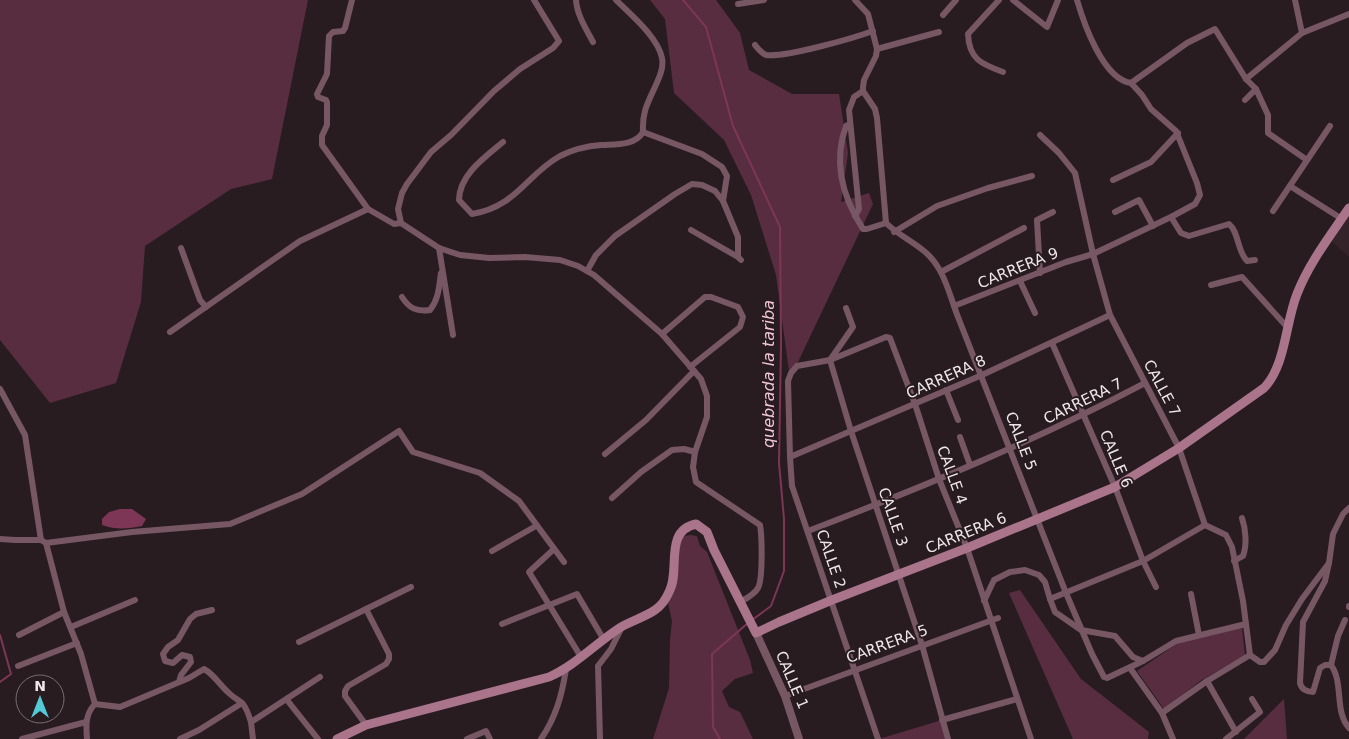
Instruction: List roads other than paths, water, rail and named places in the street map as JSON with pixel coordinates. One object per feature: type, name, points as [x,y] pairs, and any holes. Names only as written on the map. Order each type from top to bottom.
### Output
[{"type":"main road","name":"CARRERA 6","points":[[756,633],[832,600],[1038,520],[1115,487],[1180,448],[1264,388],[1273,379],[1280,361],[1287,326],[1303,281],[1317,254],[1349,208]]},
{"type":"main road","points":[[337,739],[366,725],[549,676],[566,669],[622,627],[654,610],[663,602],[675,579],[677,539],[688,526],[696,524],[707,532],[756,633]]},
{"type":"street","points":[[352,0],[346,28],[343,31],[333,32],[329,36],[327,74],[317,94],[318,97],[327,102],[327,125],[322,136],[322,145],[368,208],[394,224],[401,223],[439,248],[460,255],[560,260],[587,271],[662,334],[705,387],[708,407],[695,452],[693,467],[696,482],[760,525],[762,536],[759,586],[752,595],[740,602]]},
{"type":"street","points":[[401,223],[398,209],[402,193],[431,152],[452,135],[494,91],[520,70],[553,48],[559,41],[534,0]]},
{"type":"street","points":[[576,0],[585,28],[594,42]]},
{"type":"street","points":[[503,142],[483,159],[463,181],[459,191],[459,200],[472,214],[484,212],[505,203],[539,171],[560,156],[601,145],[616,145],[632,141],[641,136],[646,104],[662,70],[662,57],[648,34],[616,0]]},
{"type":"street","points":[[738,4],[764,0]]},
{"type":"street","points":[[850,124],[846,126],[842,141],[841,166],[846,197],[861,227],[865,229],[886,224],[877,118],[875,109],[863,91],[864,80],[876,56],[877,49],[868,14],[855,0]]},
{"type":"street","points":[[944,15],[956,0]]},
{"type":"street","points":[[999,0],[968,34],[969,47],[977,60],[1003,72]]},
{"type":"street","points":[[1014,0],[1047,27],[1058,0]]},
{"type":"street","points":[[1077,0],[1092,41],[1111,72],[1124,82],[1131,82],[1187,43],[1215,29],[1246,80],[1256,89],[1268,115],[1268,133],[1307,160]]},
{"type":"street","points":[[1294,0],[1302,33]]},
{"type":"street","points":[[1246,80],[1302,33],[1349,14]]},
{"type":"street","points":[[755,44],[765,55],[777,55],[813,48],[873,31]]},
{"type":"street","points":[[877,49],[939,32]]},
{"type":"street","points":[[1113,180],[1152,162],[1178,133],[1151,109],[1131,82]]},
{"type":"street","points":[[1245,100],[1256,89]]},
{"type":"street","points":[[855,216],[858,209],[849,110],[854,97],[863,91]]},
{"type":"street","points":[[1273,211],[1330,126]]},
{"type":"street","points":[[643,132],[702,154],[722,167],[727,176],[722,201]]},
{"type":"street","name":"CARRERA 9","points":[[954,306],[1066,262],[1092,254],[1195,204],[1200,195],[1198,183],[1178,133]]},
{"type":"street","name":"CALLE 7","points":[[1040,135],[1059,152],[1075,173],[1092,254],[1110,315],[1180,448],[1206,525]]},
{"type":"street","points":[[893,231],[937,206],[988,188],[1032,176]]},
{"type":"street","points":[[587,271],[596,255],[615,236],[692,184],[702,185],[715,191],[722,201],[738,237],[740,258],[691,230]]},
{"type":"street","points":[[1290,186],[1342,219]]},
{"type":"street","points":[[1115,212],[1139,200],[1153,226]]},
{"type":"street","points":[[170,332],[300,241],[368,208]]},
{"type":"street","points":[[1040,273],[1036,220],[1053,212]]},
{"type":"street","points":[[1171,217],[1181,233],[1189,236],[1229,224],[1233,228],[1242,255],[1247,261],[1255,260]]},
{"type":"street","name":"CALLE 5","points":[[886,224],[893,231],[925,252],[941,272],[950,290],[954,306],[1066,593],[1081,630],[1104,677],[1107,678],[1130,668]]},
{"type":"street","points":[[941,272],[1024,228]]},
{"type":"street","points":[[181,248],[200,300],[206,307]]},
{"type":"street","points":[[439,248],[454,335]]},
{"type":"street","points":[[402,297],[407,305],[414,309],[421,311],[430,310],[437,295],[442,264]]},
{"type":"street","points":[[1211,285],[1242,277],[1287,326]]},
{"type":"street","points":[[1020,281],[1035,313]]},
{"type":"street","points":[[605,454],[646,420],[692,369],[740,327],[744,317],[738,307],[711,297],[705,297],[662,334]]},
{"type":"street","points":[[830,360],[853,327],[846,308]]},
{"type":"street","name":"CARRERA 8","points":[[790,457],[982,375],[1110,315]]},
{"type":"street","name":"CALLE 4","points":[[830,360],[885,337],[890,338],[915,404],[939,478],[967,548],[1030,739]]},
{"type":"street","name":"CALLE 6","points":[[1052,343],[1115,487],[1143,561],[1156,587]]},
{"type":"street","name":"CALLE 2","points":[[830,360],[797,366],[791,373],[788,382],[792,486],[878,739]]},
{"type":"street","name":"CALLE 3","points":[[830,360],[851,431],[922,645],[948,739]]},
{"type":"street","name":"CARRERA 7","points":[[808,531],[1010,449],[1084,416],[1145,383]]},
{"type":"street","points":[[0,389],[25,436],[44,541],[64,612],[72,627],[95,704]]},
{"type":"street","points":[[946,390],[958,420]]},
{"type":"street","points":[[0,538],[44,541],[230,524],[302,494],[399,431],[414,452],[480,474],[519,501],[564,562]]},
{"type":"street","points":[[960,437],[970,465]]},
{"type":"street","points":[[612,498],[641,472],[672,450],[684,449],[695,452]]},
{"type":"street","points":[[1331,665],[1325,665],[1320,668],[1313,692],[1309,692],[1301,686],[1300,659],[1303,622],[1325,581],[1334,534],[1349,508]]},
{"type":"street","points":[[1234,561],[1243,556],[1246,549],[1242,518]]},
{"type":"street","points":[[1050,599],[1143,561],[1206,525],[1226,535],[1232,547],[1244,602],[1250,655],[1260,662],[1264,662],[1275,650],[1294,610],[1329,563]]},
{"type":"street","points":[[492,551],[536,526]]},
{"type":"street","points":[[554,549],[529,572],[581,657]]},
{"type":"street","points":[[984,600],[994,580],[1010,572],[1025,570],[1039,575],[1045,582],[1055,612],[1081,630],[1115,636],[1134,658],[1143,661]]},
{"type":"street","points":[[299,642],[411,587]]},
{"type":"street","points":[[502,624],[577,594],[604,640]]},
{"type":"street","points":[[1191,594],[1199,635]]},
{"type":"street","points":[[72,627],[136,600]]},
{"type":"street","points":[[366,609],[389,654],[389,660],[386,664],[348,686],[344,691],[345,696],[366,725]]},
{"type":"street","points":[[180,682],[181,675],[191,662],[190,657],[182,655],[173,663],[165,662],[163,654],[168,647],[178,640],[190,619],[196,614],[212,610]]},
{"type":"street","points":[[19,635],[64,612]]},
{"type":"street","name":"CARRERA 5","points":[[785,696],[998,618]]},
{"type":"street","points":[[1345,620],[1338,636],[1331,665],[1336,678],[1342,715],[1349,728]]},
{"type":"street","points":[[1173,739],[1162,713],[1130,668],[1176,641],[1246,624]]},
{"type":"street","points":[[600,739],[598,666],[611,649],[622,627]]},
{"type":"street","name":"CALLE 1","points":[[756,633],[785,696],[799,739]]},
{"type":"street","points":[[18,666],[77,642]]},
{"type":"street","points":[[1162,713],[1206,681],[1250,655]]},
{"type":"street","points":[[95,704],[120,707],[180,682],[204,669],[212,673],[219,683],[242,703],[247,710],[253,739]]},
{"type":"street","points":[[541,739],[551,724],[558,706],[566,669]]},
{"type":"street","points":[[251,722],[320,677]]},
{"type":"street","points":[[1206,681],[1236,732]]},
{"type":"street","points":[[942,720],[1017,699]]},
{"type":"street","points":[[1226,739],[1260,712],[1252,699]]},
{"type":"street","points":[[287,700],[318,739]]},
{"type":"street","points":[[180,739],[199,730],[242,703]]},
{"type":"street","points":[[87,739],[86,722],[90,710],[95,704]]},
{"type":"street","points":[[22,739],[86,722]]},
{"type":"street","points":[[467,739],[486,731],[490,739]]},
{"type":"waterway","name":"quebrada la tariba","points":[[683,0],[706,27],[733,126],[780,227],[779,463],[784,519],[784,571],[771,606],[752,620]]},
{"type":"waterway","name":"quebrada la tariba","points":[[720,739],[713,727],[712,654],[748,623]]},
{"type":"waterway","points":[[0,635],[11,674],[0,682]]}]
